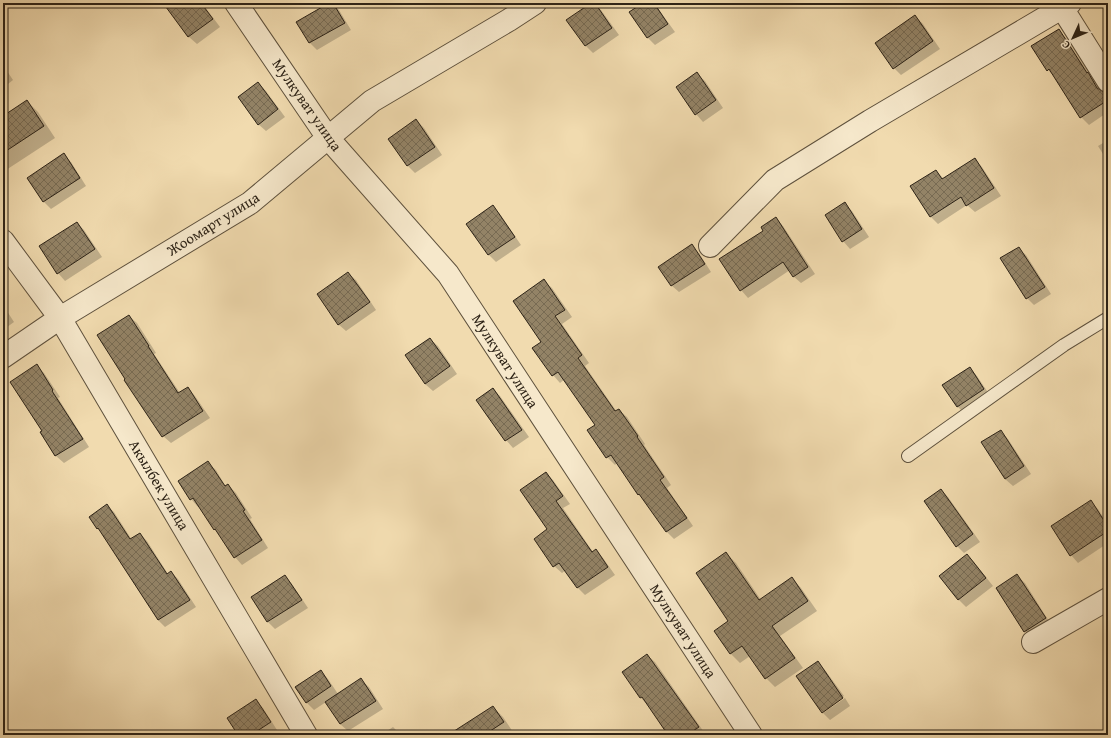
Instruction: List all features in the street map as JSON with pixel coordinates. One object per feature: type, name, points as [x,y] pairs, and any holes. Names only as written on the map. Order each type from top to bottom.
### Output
[{"type":"street","name":"Мулкуват улица","points":[[236,3],[328,138],[448,274],[751,735]]},
{"type":"street","name":"Жоомарт улица","points":[[3,357],[60,318],[250,204],[372,101],[535,3]]},
{"type":"street","points":[[710,246],[775,180],[1063,5],[1108,81]]},
{"type":"street","name":"Акылбек улица","points":[[3,242],[60,318],[306,735]]},
{"type":"street","points":[[1033,642],[1108,599]]},
{"type":"lane","points":[[908,456],[1064,345],[1108,318]]},
{"type":"building","points":[[163,3],[201,3],[213,19],[188,37]]},
{"type":"building","points":[[329,3],[333,3],[345,23],[309,43],[296,22]]},
{"type":"building","points":[[591,3],[595,3],[612,28],[585,46],[566,20]]},
{"type":"building","points":[[643,3],[654,3],[668,24],[647,38],[629,12]]},
{"type":"building","points":[[915,15],[933,41],[893,69],[875,43]]},
{"type":"building","points":[[1059,29],[1097,88],[1104,92],[1108,99],[1080,118],[1049,69],[1047,71],[1031,46]]},
{"type":"building","points":[[697,72],[716,100],[695,115],[676,87]]},
{"type":"building","points":[[258,82],[278,109],[258,125],[238,97]]},
{"type":"building","points":[[27,100],[44,126],[3,153],[3,116]]},
{"type":"building","points":[[416,119],[435,147],[407,166],[388,139]]},
{"type":"building","points":[[64,153],[80,178],[43,202],[27,178]]},
{"type":"building","points":[[975,158],[994,188],[966,206],[961,197],[930,217],[910,186],[936,170],[942,179]]},
{"type":"building","points":[[845,202],[862,229],[842,242],[825,215]]},
{"type":"building","points":[[493,205],[515,237],[488,255],[466,224]]},
{"type":"building","points":[[776,217],[808,267],[793,277],[783,262],[740,291],[719,259],[763,231],[761,227]]},
{"type":"building","points":[[77,222],[95,249],[57,274],[39,246]]},
{"type":"building","points":[[692,244],[705,264],[671,286],[658,267]]},
{"type":"building","points":[[1019,247],[1045,287],[1026,299],[1000,258]]},
{"type":"building","points":[[348,272],[370,302],[338,325],[317,294]]},
{"type":"building","points":[[544,279],[565,310],[555,316],[582,355],[578,358],[615,411],[619,409],[638,436],[637,437],[664,477],[660,480],[687,518],[666,532],[639,494],[638,495],[611,455],[606,458],[587,430],[595,425],[558,372],[552,376],[532,348],[541,342],[513,301]]},
{"type":"building","points":[[129,315],[178,393],[188,387],[203,411],[162,437],[124,380],[125,379],[97,335]]},
{"type":"building","points":[[430,338],[450,366],[425,384],[405,355]]},
{"type":"building","points":[[37,364],[53,390],[52,391],[83,439],[55,456],[40,432],[42,431],[10,382]]},
{"type":"building","points":[[970,367],[984,389],[957,407],[942,385]]},
{"type":"building","points":[[493,388],[522,430],[505,441],[476,400]]},
{"type":"building","points":[[1001,430],[1024,466],[1005,479],[981,442]]},
{"type":"building","points":[[208,461],[225,486],[228,484],[262,540],[234,558],[193,498],[190,500],[178,481]]},
{"type":"building","points":[[546,472],[563,496],[556,501],[592,552],[596,549],[608,567],[577,588],[559,563],[553,567],[534,539],[547,529],[520,490]]},
{"type":"building","points":[[941,489],[973,534],[956,547],[924,501]]},
{"type":"building","points":[[1091,500],[1108,527],[1108,531],[1070,556],[1051,526]]},
{"type":"building","points":[[107,504],[130,539],[140,533],[167,574],[171,571],[190,600],[158,620],[98,528],[97,529],[89,517]]},
{"type":"building","points":[[726,552],[759,600],[792,577],[808,601],[772,626],[795,658],[765,679],[742,646],[730,654],[714,631],[728,621],[696,573]]},
{"type":"building","points":[[967,554],[986,578],[958,600],[939,576]]},
{"type":"building","points":[[1017,574],[1046,618],[1024,632],[996,588]]},
{"type":"building","points":[[285,575],[302,600],[267,622],[251,597]]},
{"type":"building","points":[[647,654],[699,727],[687,735],[668,735],[642,697],[640,698],[622,672]]},
{"type":"building","points":[[818,661],[843,698],[822,713],[796,676]]},
{"type":"building","points":[[321,670],[331,686],[306,703],[295,687]]},
{"type":"building","points":[[361,678],[376,701],[340,724],[325,702]]},
{"type":"building","points":[[256,699],[271,722],[251,735],[238,735],[227,718]]},
{"type":"building","points":[[493,706],[504,722],[484,735],[448,735]]}]
